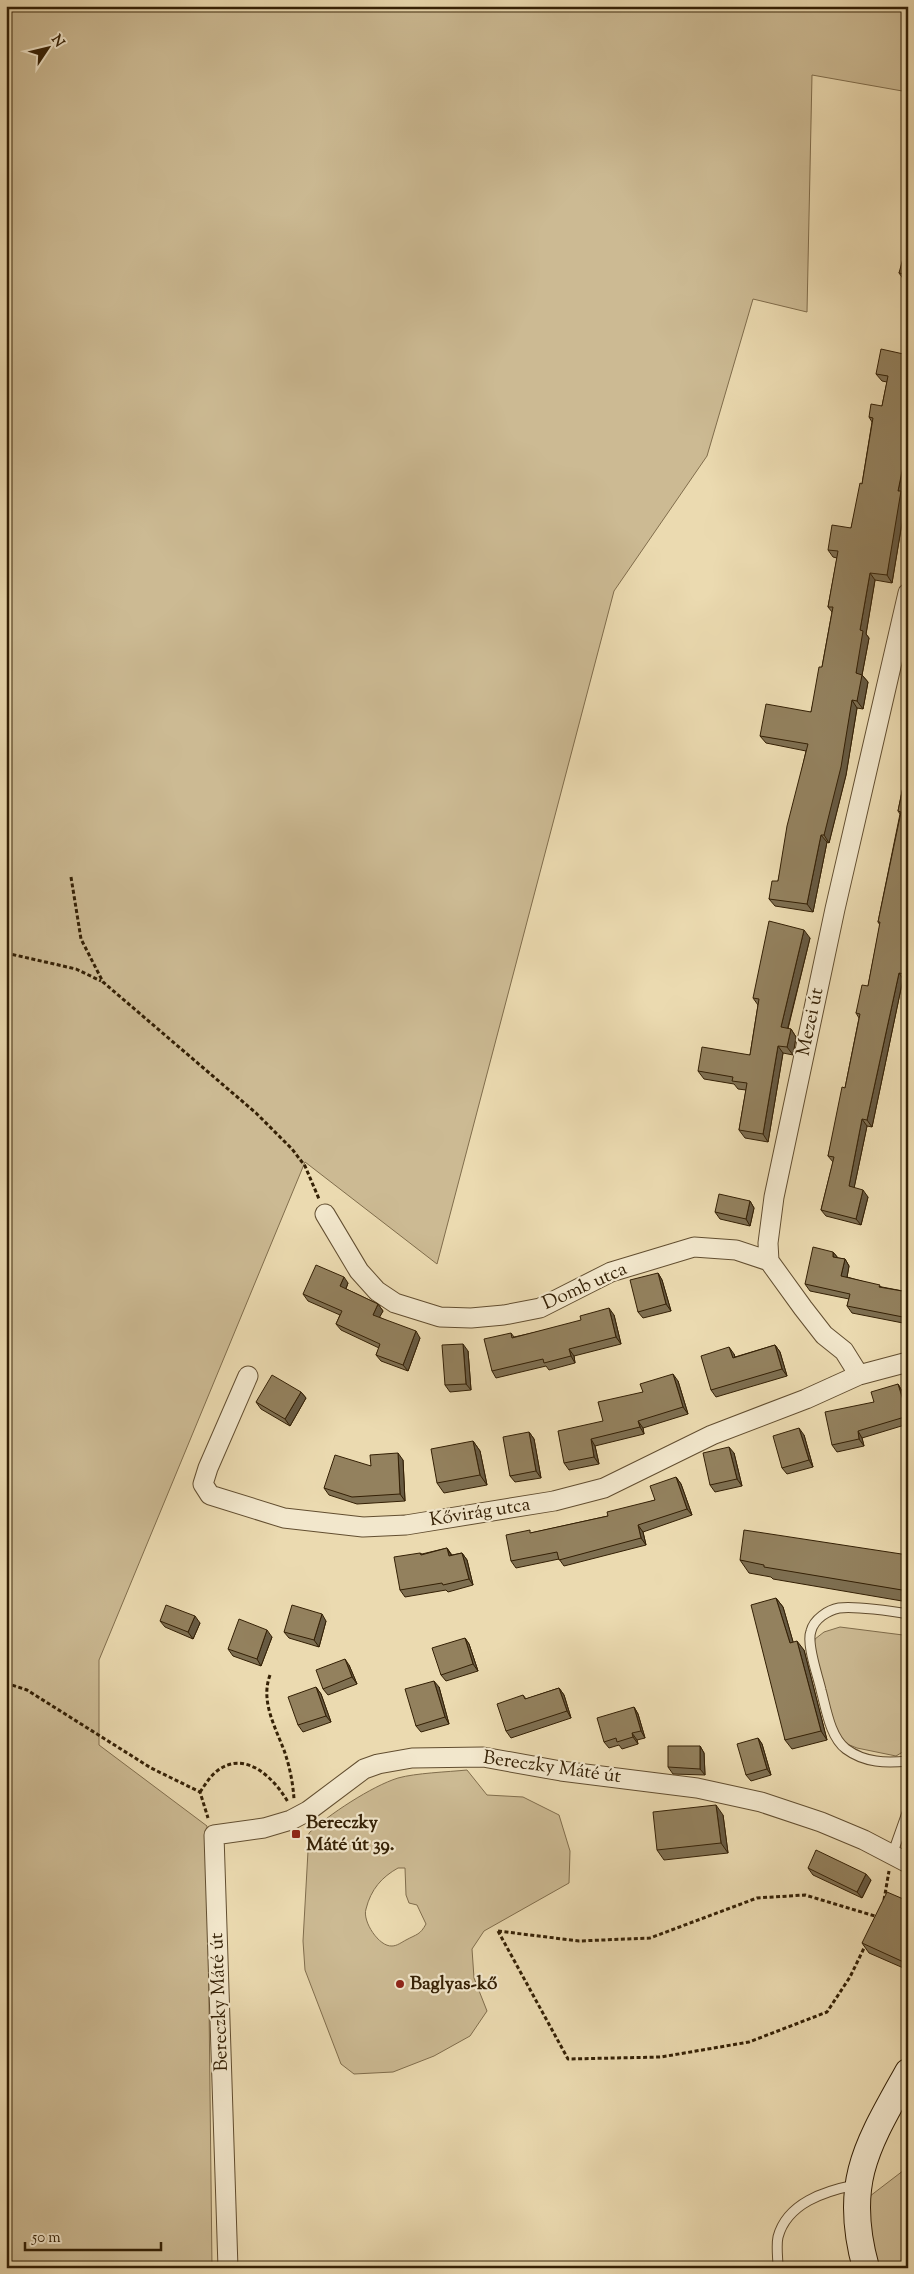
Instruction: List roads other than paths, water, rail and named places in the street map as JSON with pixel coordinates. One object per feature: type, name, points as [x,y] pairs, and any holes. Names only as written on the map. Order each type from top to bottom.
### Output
[{"type":"main road","points":[[866,2268],[859,2243],[857,2206],[860,2172],[871,2139],[908,2072]]},
{"type":"street","name":"Mezei út","points":[[769,1261],[768,1243],[776,1187],[835,909],[908,593]]},
{"type":"street","name":"Domb utca","points":[[324,1214],[359,1271],[377,1291],[395,1303],[440,1318],[488,1317],[540,1308],[611,1272],[694,1248],[736,1250],[769,1261]]},
{"type":"street","points":[[769,1261],[802,1308],[824,1335],[844,1351],[860,1375],[908,1362]]},
{"type":"street","name":"Kővirág utca","points":[[248,1376],[208,1468],[202,1484],[205,1490],[210,1495],[284,1518],[363,1528],[406,1525],[480,1514],[554,1501],[604,1488],[712,1435],[806,1399],[860,1375]]},
{"type":"street","name":"Bereczky Máté út","points":[[228,2268],[214,1835],[264,1828],[296,1817],[315,1807],[364,1769],[378,1764],[412,1758],[483,1757],[561,1771],[697,1788],[761,1802],[821,1822],[864,1840],[900,1859]]},
{"type":"lane","points":[[908,1614],[839,1608],[824,1613],[818,1620],[811,1631],[810,1643],[825,1708],[836,1738],[845,1749],[863,1758],[883,1764],[908,1761]]},
{"type":"lane","points":[[900,1859],[908,1810]]},
{"type":"lane","points":[[778,2268],[778,2237],[787,2218],[816,2196],[832,2190],[858,2185]]},
{"type":"place","name":"Bereczky Máté út 39.","points":[[296,1834]]},
{"type":"place","name":"Baglyas-kő","points":[[400,1984]]}]
